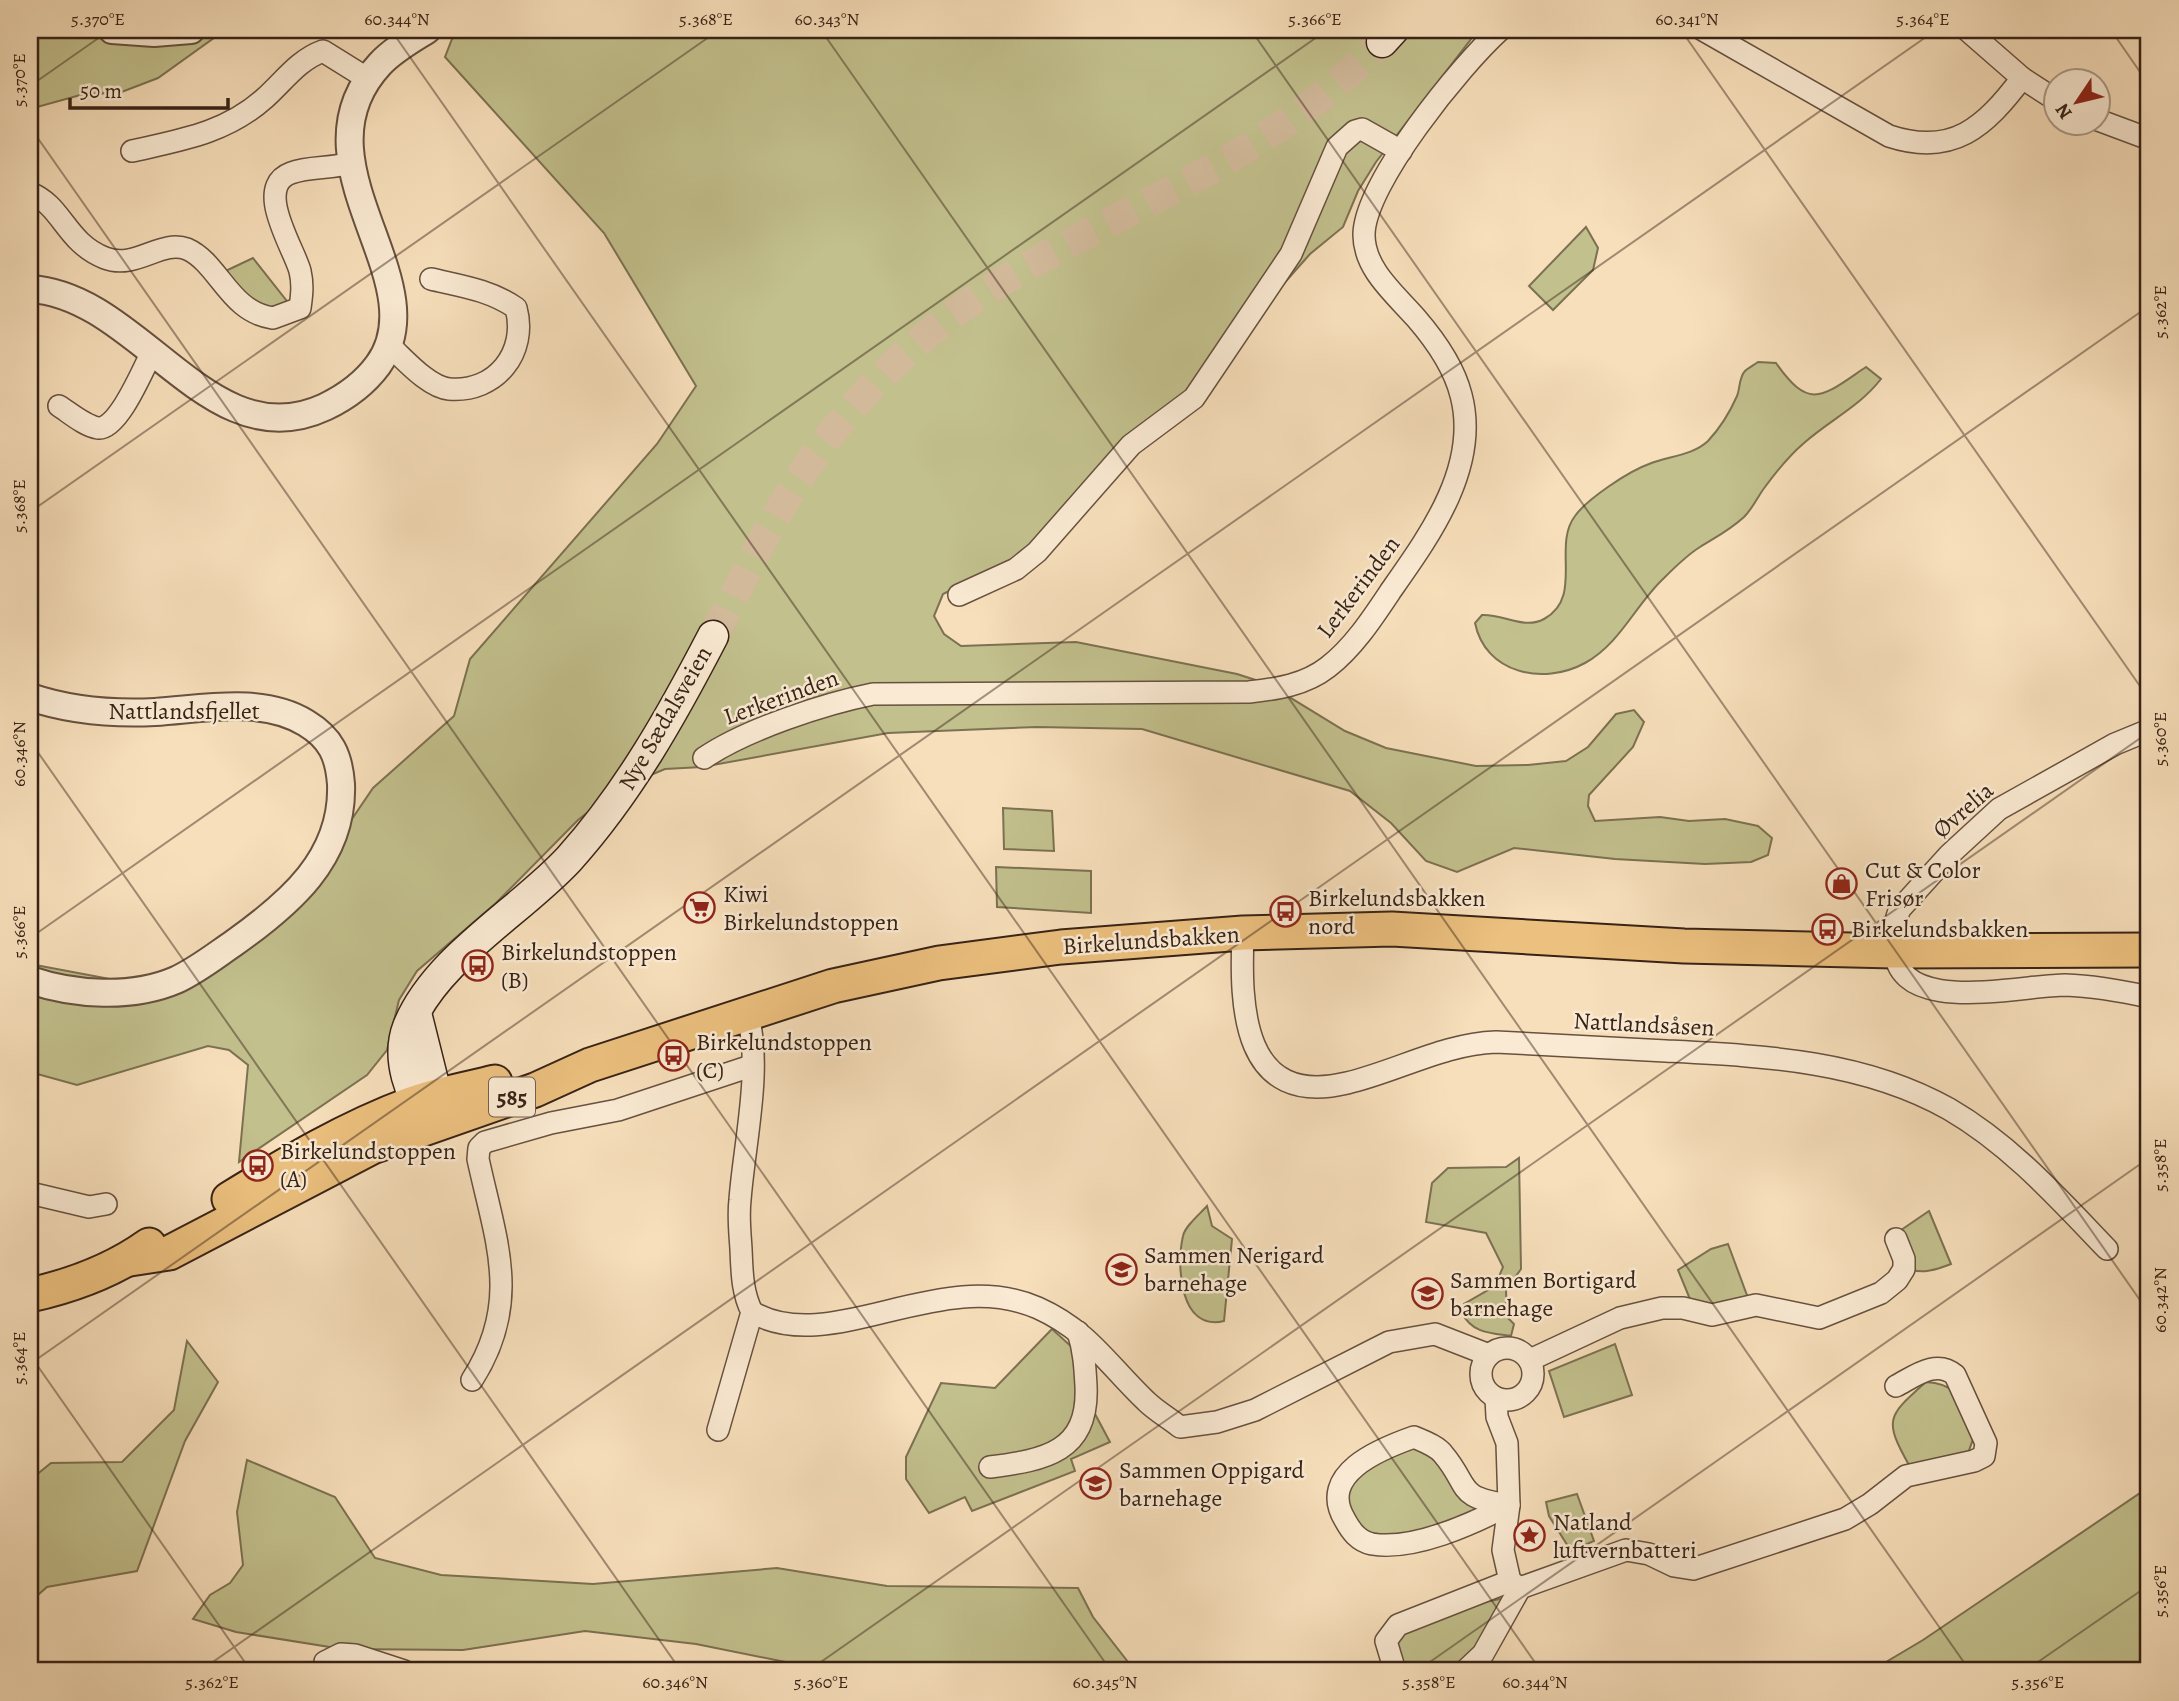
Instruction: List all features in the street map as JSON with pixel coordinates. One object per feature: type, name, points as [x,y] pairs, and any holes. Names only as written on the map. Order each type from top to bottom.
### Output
[{"type":"main road","name":"Nye Sædalsveien","points":[[428,1108],[416,1013],[429,989],[544,884],[603,818],[660,737],[713,636]]},
{"type":"main road","name":"Birkelundsbakken","points":[[428,1108],[535,1090],[590,1065],[867,977],[939,963],[1061,947],[1243,933],[1392,929],[1526,939],[1895,951],[2149,950]]},
{"type":"main road","name":"585","points":[[30,1295],[53,1290],[130,1259],[169,1253],[335,1166],[428,1108]]},
{"type":"street","points":[[112,30],[154,33],[191,30]]},
{"type":"street","points":[[30,289],[82,304],[247,415],[280,420],[313,412],[349,393],[373,372],[387,350],[393,320],[390,290],[350,163],[348,153],[352,116],[368,79],[381,63],[427,30]]},
{"type":"street","name":"Lerkerinden","points":[[704,758],[717,749],[798,717],[843,700],[873,694],[1249,692],[1282,688],[1311,678],[1329,666],[1382,605],[1438,521],[1452,488],[1464,431],[1462,398],[1446,361],[1376,271],[1366,251],[1367,212],[1401,151],[1445,92],[1500,30]]},
{"type":"street","points":[[1703,30],[1889,136],[1908,142],[1948,142],[1967,133],[1986,121],[2022,78]]},
{"type":"street","points":[[1967,30],[2022,78],[2042,91]]},
{"type":"street","points":[[132,151],[182,142],[220,127],[265,97],[280,79],[323,51],[368,79]]},
{"type":"street","points":[[2112,125],[2149,139]]},
{"type":"street","points":[[960,595],[1016,569],[1037,552],[1131,444],[1194,398],[1291,254],[1329,163],[1343,142],[1362,129],[1401,151]]},
{"type":"street","points":[[30,193],[41,198],[74,239],[92,252],[125,262],[142,259],[165,249],[185,248],[201,257],[222,285],[245,306],[273,318],[300,308],[303,287],[299,268],[277,214],[275,195],[279,183],[289,173],[350,163]]},
{"type":"street","points":[[387,350],[392,348],[429,379],[449,388],[472,387],[494,379],[512,360],[518,337],[516,308],[503,299],[467,286],[430,279]]},
{"type":"street","points":[[59,406],[99,429],[107,427],[130,396],[153,350]]},
{"type":"street","name":"Nattlandsfjellet","points":[[30,697],[85,710],[132,712],[244,707],[284,714],[318,731],[335,750],[341,796],[333,841],[310,877],[252,930],[186,974],[152,987],[116,992],[66,988],[30,979]]},
{"type":"street","name":"Øvrelia","points":[[1895,951],[1896,918],[1900,909],[1975,829],[2015,799],[2048,784],[2115,744],[2149,730]]},
{"type":"street","name":"Nattlandsåsen","points":[[1243,933],[1247,1020],[1254,1049],[1268,1069],[1296,1084],[1316,1088],[1348,1083],[1468,1043],[1496,1042],[1759,1056],[1825,1065],[1889,1080],[1949,1109],[2032,1171],[2107,1250]]},
{"type":"street","points":[[1895,951],[1898,966],[1906,978],[1934,991],[2066,985],[2149,997]]},
{"type":"street","points":[[747,1013],[752,1039],[751,1112],[739,1202],[742,1276],[745,1298],[752,1312],[767,1321],[789,1327],[818,1326],[957,1296],[1003,1298],[1037,1308],[1078,1332],[1106,1355],[1148,1404],[1180,1427],[1217,1422],[1255,1410],[1389,1342],[1435,1334],[1489,1355]]},
{"type":"street","points":[[472,1380],[494,1343],[501,1309],[501,1259],[478,1159],[479,1148],[485,1142],[551,1123],[618,1110],[751,1066]]},
{"type":"street","points":[[30,1194],[89,1207],[106,1204]]},
{"type":"street","points":[[1530,1360],[1620,1318],[1662,1308],[1683,1308],[1712,1315],[1756,1305],[1819,1318],[1871,1298],[1897,1280],[1904,1269],[1904,1259],[1896,1239]]},
{"type":"street","points":[[718,1430],[752,1312]]},
{"type":"street","points":[[990,1468],[1039,1458],[1065,1447],[1077,1435],[1085,1418],[1086,1391],[1084,1350],[1078,1332]]},
{"type":"street","points":[[1510,1348],[1518,1350],[1530,1360],[1534,1376],[1527,1392],[1512,1400],[1496,1398],[1484,1387],[1481,1378],[1483,1362],[1489,1355],[1510,1348]]},
{"type":"street","points":[[1395,1671],[1386,1642],[1398,1625],[1626,1550],[1649,1554],[1674,1566],[1693,1569],[1845,1518],[1870,1504],[1906,1476],[1974,1461],[1984,1456],[1986,1443],[1955,1375],[1948,1369],[1940,1366],[1924,1371],[1896,1386]]},
{"type":"street","points":[[1465,1671],[1483,1654],[1515,1585],[1503,1550],[1508,1505],[1507,1443],[1497,1417],[1496,1398]]},
{"type":"street","points":[[1414,1437],[1442,1452],[1464,1490],[1486,1502],[1508,1505],[1462,1529],[1392,1543],[1370,1544],[1353,1535],[1338,1508],[1339,1489],[1353,1468],[1376,1451],[1414,1437]]},
{"type":"street","points":[[324,1671],[325,1662],[348,1654],[404,1671]]},
{"type":"shaded area","points":[[30,30],[225,30],[158,78],[119,93],[84,94],[30,109]]},
{"type":"shaded area","points":[[466,30],[1478,30],[1376,162],[1358,191],[1343,227],[1310,254],[1201,377],[1043,540],[1002,565],[943,594],[934,616],[944,634],[961,646],[1076,642],[1237,674],[1268,684],[1345,731],[1386,748],[1476,766],[1566,761],[1588,747],[1616,714],[1634,710],[1644,722],[1633,747],[1589,795],[1588,806],[1595,821],[1660,817],[1689,821],[1725,819],[1758,826],[1772,838],[1768,855],[1751,862],[1705,864],[1615,859],[1514,848],[1457,872],[1426,861],[1391,823],[1350,791],[1142,729],[1037,727],[888,733],[702,767],[665,769],[617,789],[578,820],[496,903],[417,971],[399,1000],[387,1050],[367,1075],[239,1162],[248,1065],[229,1050],[208,1046],[77,1085],[30,1072],[30,964],[147,986],[291,909],[373,788],[454,716],[470,659],[657,444],[696,386],[604,233],[445,57],[452,39]]},
{"type":"shaded area","points":[[1586,227],[1598,248],[1593,270],[1553,310],[1529,286]]},
{"type":"shaded area","points":[[253,258],[290,305],[269,313],[217,275]]},
{"type":"shaded area","points":[[1758,362],[1776,363],[1798,388],[1808,393],[1828,391],[1866,367],[1881,379],[1854,406],[1814,435],[1783,464],[1744,517],[1695,550],[1672,570],[1654,588],[1618,635],[1597,655],[1569,670],[1534,674],[1503,664],[1490,654],[1475,623],[1482,615],[1529,623],[1544,619],[1556,609],[1565,585],[1566,542],[1575,516],[1598,494],[1631,473],[1656,461],[1695,450],[1708,441],[1731,408],[1743,374]]},
{"type":"shaded area","points":[[1003,808],[1052,811],[1054,851],[1004,849]]},
{"type":"shaded area","points":[[996,867],[1091,871],[1091,913],[997,907]]},
{"type":"shaded area","points":[[1519,1158],[1521,1269],[1506,1290],[1507,1317],[1514,1324],[1511,1336],[1476,1328],[1462,1313],[1464,1304],[1495,1286],[1503,1267],[1486,1233],[1426,1222],[1432,1183],[1448,1168],[1506,1167]]},
{"type":"shaded area","points":[[1207,1206],[1212,1226],[1232,1239],[1224,1321],[1209,1322],[1198,1317],[1184,1294],[1181,1279],[1184,1232]]},
{"type":"shaded area","points":[[1929,1211],[1951,1264],[1928,1271],[1912,1270],[1899,1260],[1885,1241]]},
{"type":"shaded area","points":[[1728,1244],[1748,1298],[1722,1309],[1692,1304],[1678,1270],[1711,1249]]},
{"type":"shaded area","points":[[1052,1329],[1074,1349],[1094,1412],[1110,1442],[1071,1459],[1075,1471],[972,1511],[965,1497],[929,1513],[906,1479],[906,1457],[941,1383],[995,1388]]},
{"type":"shaded area","points":[[187,1341],[218,1382],[185,1441],[137,1571],[47,1587],[30,1602],[30,1480],[51,1463],[122,1462],[174,1410]]},
{"type":"shaded area","points":[[1615,1344],[1632,1395],[1564,1417],[1549,1371]]},
{"type":"shaded area","points":[[1926,1382],[1937,1383],[1953,1390],[1977,1428],[1967,1456],[1909,1465],[1895,1437],[1894,1419],[1897,1411]]},
{"type":"shaded area","points":[[1412,1444],[1436,1453],[1489,1510],[1439,1527],[1407,1534],[1374,1534],[1356,1530],[1349,1513],[1348,1498],[1351,1486],[1370,1467]]},
{"type":"shaded area","points":[[247,1460],[335,1497],[375,1558],[441,1575],[593,1584],[777,1568],[887,1586],[1078,1588],[1093,1617],[1135,1671],[830,1671],[696,1644],[585,1631],[463,1650],[342,1649],[236,1632],[193,1619],[210,1595],[230,1583],[243,1565],[237,1512]]},
{"type":"shaded area","points":[[2149,1487],[2149,1671],[1871,1671],[1923,1640]]},
{"type":"shaded area","points":[[1577,1494],[1594,1541],[1571,1551],[1549,1516],[1546,1502]]},
{"type":"shaded area","points":[[1507,1598],[1470,1657],[1455,1671],[1400,1671],[1393,1645],[1416,1625],[1461,1607]]},
{"type":"tunnel","points":[[713,636],[770,526],[808,465],[868,390],[914,346],[990,289],[1264,137],[1337,83],[1382,42]]},
{"type":"place","name":"Cut & Color Frisør","points":[[1842,884]]},
{"type":"place","name":"Kiwi Birkelundstoppen","points":[[700,908]]},
{"type":"place","name":"Birkelundsbakken nord","points":[[1285,912]]},
{"type":"place","name":"Birkelundsbakken","points":[[1828,929]]},
{"type":"place","name":"Birkelundstoppen (B)","points":[[478,966]]},
{"type":"place","name":"Birkelundstoppen (C)","points":[[673,1056]]},
{"type":"place","name":"Birkelundstoppen (A)","points":[[257,1165]]},
{"type":"place","name":"Sammen Nerigard barnehage","points":[[1121,1269]]},
{"type":"place","name":"Sammen Bortigard barnehage","points":[[1427,1294]]},
{"type":"place","name":"Sammen Oppigard barnehage","points":[[1096,1484]]},
{"type":"place","name":"Natland luftvernbatteri","points":[[1530,1536]]}]
